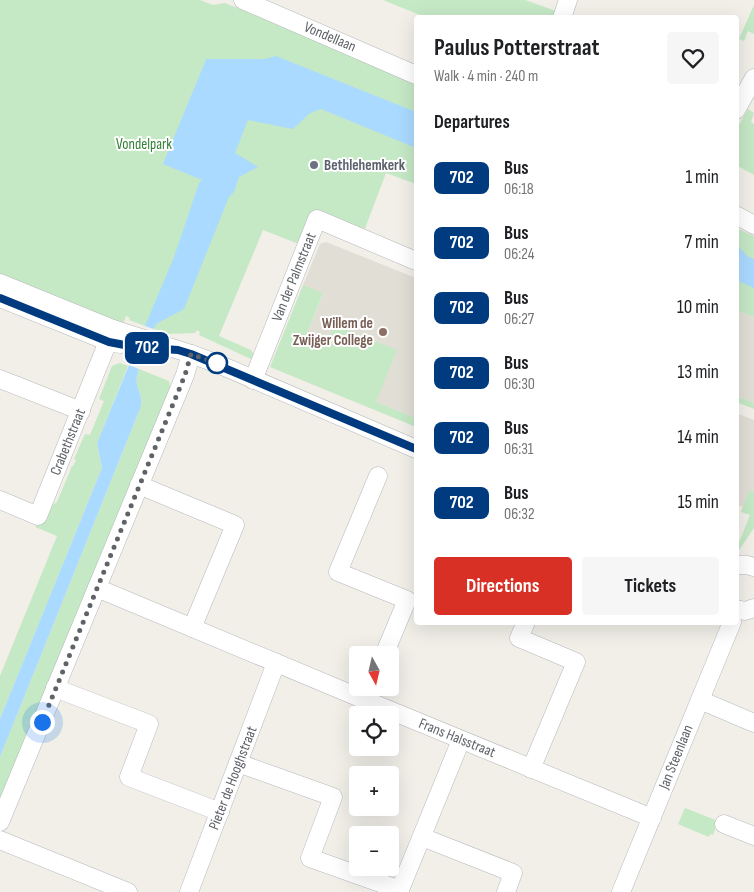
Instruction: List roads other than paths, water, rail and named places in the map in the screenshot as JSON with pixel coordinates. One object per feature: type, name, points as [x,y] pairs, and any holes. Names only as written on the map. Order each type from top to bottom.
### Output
[{"type":"street","name":"Vondellaan","points":[[243,0],[278,7],[414,74]]},
{"type":"street","points":[[563,15],[568,0]]},
{"type":"street","points":[[744,106],[754,78]]},
{"type":"street","points":[[739,217],[754,225]]},
{"type":"street","name":"Van der Palmstraat","points":[[253,380],[317,219],[414,259]]},
{"type":"street","points":[[0,283],[111,336]]},
{"type":"street","points":[[0,298],[111,336],[184,352],[414,448]]},
{"type":"street","name":"Crabethstraat","points":[[0,500],[38,516],[111,336]]},
{"type":"street","points":[[0,822],[185,375],[184,352]]},
{"type":"street","points":[[0,379],[81,411]]},
{"type":"street","points":[[378,476],[338,572],[407,600],[388,646]]},
{"type":"street","points":[[139,485],[235,525],[192,628]]},
{"type":"street","name":"Frans Halsstraat","points":[[97,588],[276,663],[349,688]]},
{"type":"street","points":[[525,625],[519,638],[576,662],[531,769]]},
{"type":"street","name":"Jan Steenlaan","points":[[621,892],[700,700],[733,625]]},
{"type":"street","name":"Pieter de Hooghstraat","points":[[189,892],[276,663]]},
{"type":"street","points":[[55,688],[149,724],[129,777],[220,812]]},
{"type":"street","name":"Frans Halsstraat","points":[[371,696],[461,740],[652,818]]},
{"type":"street","points":[[700,700],[754,723]]},
{"type":"street","points":[[238,763],[332,797],[310,858],[400,891],[461,740]]},
{"type":"street","points":[[724,824],[754,836]]},
{"type":"street","points":[[422,837],[513,873],[506,892]]},
{"type":"street","points":[[0,840],[128,892]]},
{"type":"water","points":[[276,56],[414,111],[414,147],[321,109],[310,113],[293,129],[248,120],[235,153],[258,167],[239,177],[234,192],[229,197],[184,309],[156,324],[154,329],[145,326],[174,257],[199,183],[202,180],[163,164],[206,59],[265,59]]},
{"type":"water","points":[[739,247],[747,256],[754,259],[754,288],[739,281]]},
{"type":"water","points":[[129,365],[139,369],[137,385],[141,396],[141,406],[0,757],[0,719],[102,468],[97,443]]},
{"type":"place","name":"Bethlehemkerk","points":[[314,165]]},
{"type":"place","name":"Willem de Zwijger College","points":[[383,332]]},
{"type":"park label","name":"Vondelpark","points":[[144,144]]}]
